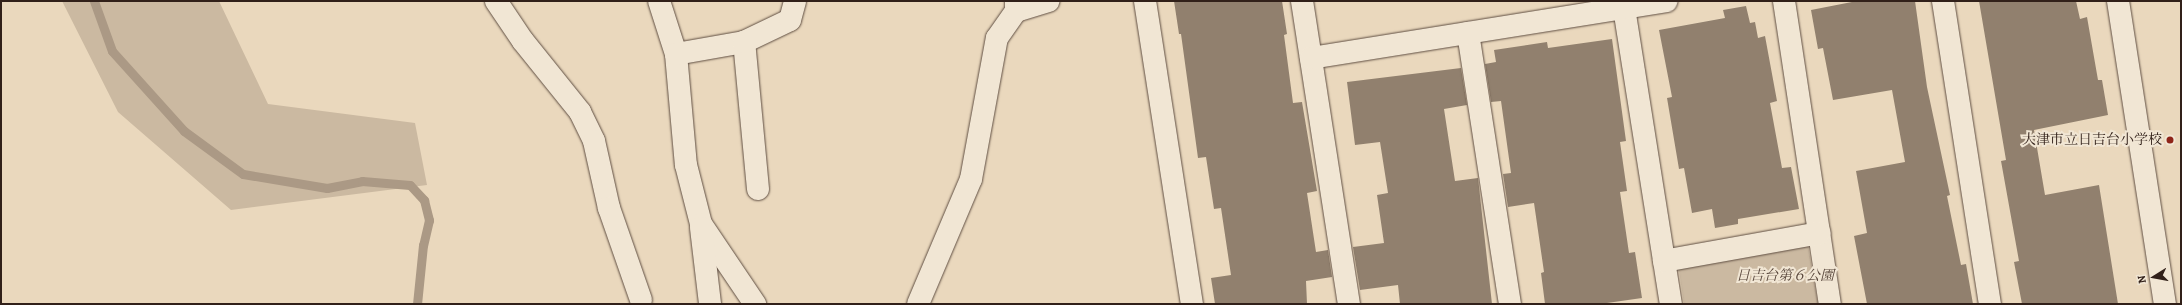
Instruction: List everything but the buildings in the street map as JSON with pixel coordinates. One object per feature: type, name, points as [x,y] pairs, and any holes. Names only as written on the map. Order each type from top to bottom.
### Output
[{"type":"street","points":[[496,1],[523,41],[580,112],[594,141],[609,208],[641,300]]},
{"type":"street","points":[[659,1],[676,54],[686,165],[701,224],[710,304]]},
{"type":"street","points":[[676,54],[744,42],[790,20],[795,1]]},
{"type":"street","points":[[918,304],[971,179],[997,38],[1016,6],[1049,1]]},
{"type":"street","points":[[1145,1],[1190,304]]},
{"type":"street","points":[[1302,1],[1349,304]]},
{"type":"street","points":[[1311,58],[1666,1]]},
{"type":"street","points":[[1784,1],[1830,304]]},
{"type":"street","points":[[1943,1],[1990,304]]},
{"type":"street","points":[[2118,1],[2165,304]]},
{"type":"street","points":[[1624,8],[1671,304]]},
{"type":"street","points":[[1468,33],[1510,304]]},
{"type":"street","points":[[744,42],[758,190]]},
{"type":"street","points":[[701,224],[755,304]]},
{"type":"street","points":[[1664,261],[1819,233]]},
{"type":"green space","points":[[62,1],[219,1],[268,104],[415,123],[427,185],[231,210],[118,112]]},
{"type":"green space","name":"日吉台第６公園","points":[[1808,245],[1818,304],[1684,304],[1678,264]]},
{"type":"waterway","points":[[94,1],[112,51],[184,131],[243,174],[327,188],[362,181],[410,185],[424,200],[429,220],[423,245],[417,304]]},
{"type":"place","name":"大津市立日吉台小学校","points":[[2170,140]]}]
